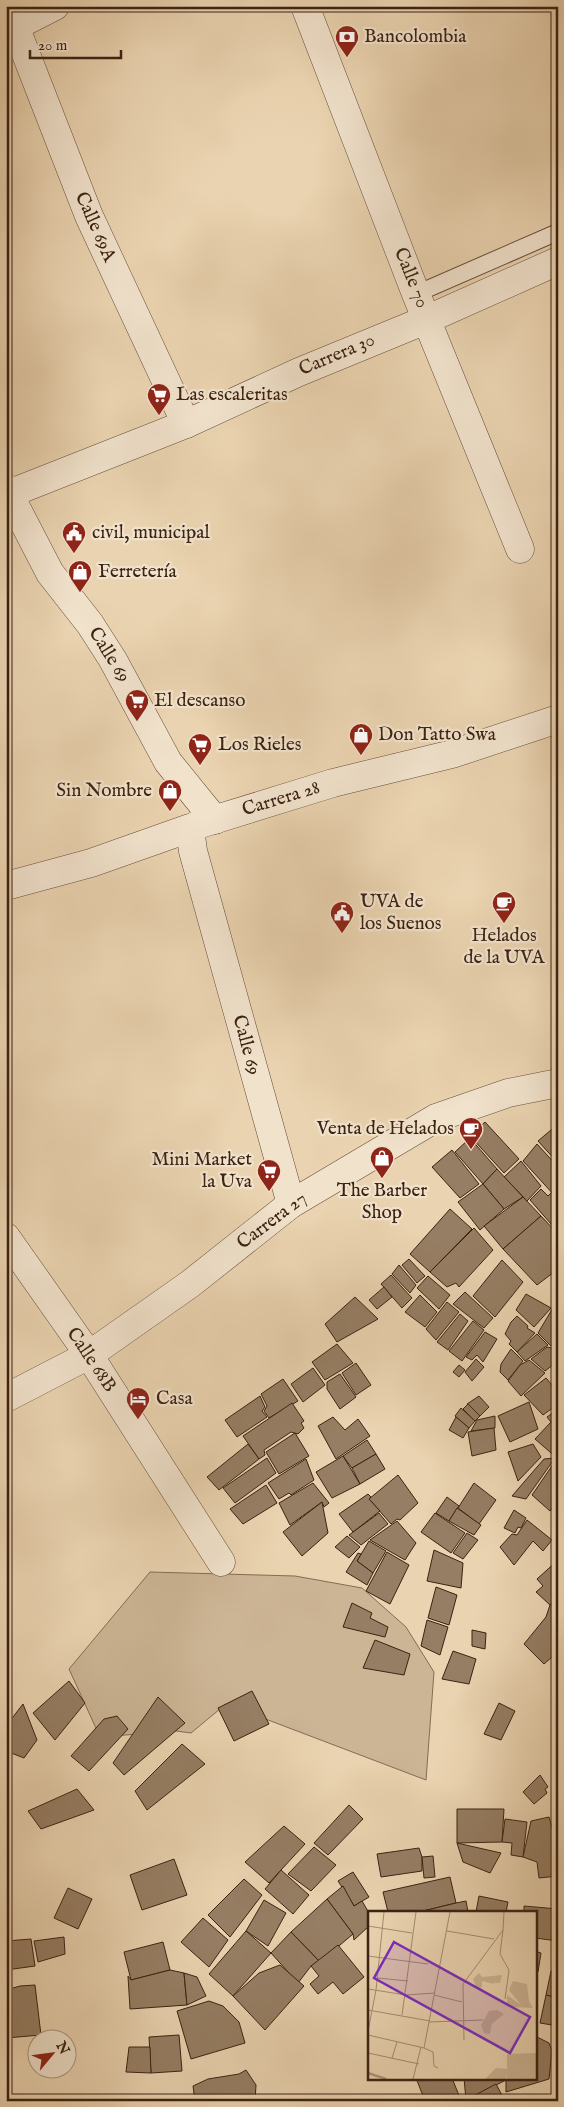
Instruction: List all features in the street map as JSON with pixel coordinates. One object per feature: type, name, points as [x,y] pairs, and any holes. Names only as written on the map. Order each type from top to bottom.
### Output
[{"type":"street","points":[[11,28],[55,6]]},
{"type":"street","name":"Calle 70","points":[[305,6],[416,294],[428,319],[520,549]]},
{"type":"street","name":"Calle 69A","points":[[11,28],[89,216],[186,424]]},
{"type":"street","name":"Carrera 30","points":[[7,492],[186,424],[299,372],[428,319],[558,261]]},
{"type":"street","name":"Calle 69","points":[[7,492],[50,573],[90,624],[114,660],[202,824],[193,851],[291,1204]]},
{"type":"street","name":"Carrera 28","points":[[6,886],[91,863],[202,824],[333,783],[452,754],[558,719]]},
{"type":"street","name":"Carrera 27","points":[[6,1398],[89,1355],[190,1284],[291,1204],[436,1118],[508,1093],[558,1083]]},
{"type":"street","name":"Calle 68B","points":[[6,1237],[89,1355],[221,1562]]},
{"type":"lane","points":[[416,294],[558,232]]},
{"type":"shaded area","points":[[150,1572],[295,1576],[362,1588],[406,1627],[434,1672],[426,1780],[226,1704],[191,1733],[176,1731],[100,1737],[69,1669]]},
{"type":"building","points":[[485,1122],[519,1159],[504,1173],[470,1136]]},
{"type":"building","points":[[558,1124],[558,1163],[538,1141]]},
{"type":"building","points":[[470,1138],[497,1169],[483,1184],[455,1152]]},
{"type":"building","points":[[537,1144],[558,1167],[558,1193],[555,1196],[523,1161]]},
{"type":"building","points":[[452,1150],[479,1184],[460,1198],[432,1167]]},
{"type":"building","points":[[521,1161],[541,1186],[527,1201],[504,1177]]},
{"type":"building","points":[[497,1169],[523,1197],[504,1209],[483,1184]]},
{"type":"building","points":[[483,1184],[504,1209],[480,1230],[458,1202]]},
{"type":"building","points":[[541,1189],[548,1196],[552,1192],[558,1196],[558,1232],[530,1200]]},
{"type":"building","points":[[523,1197],[541,1216],[503,1249],[484,1226]]},
{"type":"building","points":[[450,1209],[472,1229],[430,1272],[410,1254]]},
{"type":"building","points":[[541,1216],[558,1234],[558,1257],[553,1261],[558,1269],[537,1285],[503,1249]]},
{"type":"building","points":[[474,1228],[493,1250],[459,1287],[456,1283],[447,1287],[430,1272]]},
{"type":"building","points":[[409,1259],[425,1276],[417,1283],[402,1265]]},
{"type":"building","points":[[502,1260],[523,1282],[495,1317],[473,1296]]},
{"type":"building","points":[[399,1265],[416,1285],[410,1293],[392,1274]]},
{"type":"building","points":[[391,1275],[412,1298],[402,1308],[381,1284]]},
{"type":"building","points":[[428,1276],[450,1295],[439,1309],[417,1288]]},
{"type":"building","points":[[384,1287],[392,1297],[377,1309],[369,1300]]},
{"type":"building","points":[[465,1292],[493,1318],[484,1328],[453,1304]]},
{"type":"building","points":[[526,1294],[551,1308],[534,1327],[516,1310]]},
{"type":"building","points":[[420,1295],[437,1312],[425,1327],[405,1312]]},
{"type":"building","points":[[355,1297],[378,1319],[337,1342],[325,1324]]},
{"type":"building","points":[[557,1301],[558,1338],[551,1346],[538,1333]]},
{"type":"building","points":[[447,1302],[459,1312],[436,1340],[426,1329]]},
{"type":"building","points":[[460,1314],[468,1321],[448,1350],[437,1342]]},
{"type":"building","points":[[517,1316],[528,1326],[527,1328],[535,1333],[517,1352],[509,1344],[511,1341],[505,1334],[511,1322]]},
{"type":"building","points":[[473,1321],[484,1330],[462,1361],[449,1351]]},
{"type":"building","points":[[485,1332],[497,1339],[483,1362],[477,1355],[472,1360],[466,1357]]},
{"type":"building","points":[[537,1334],[548,1345],[525,1361],[517,1352]]},
{"type":"building","points":[[558,1340],[558,1361],[545,1371],[531,1359],[547,1347],[552,1348]]},
{"type":"building","points":[[337,1344],[353,1363],[325,1380],[312,1362]]},
{"type":"building","points":[[511,1349],[523,1361],[508,1380],[500,1372],[501,1364]]},
{"type":"building","points":[[476,1359],[484,1367],[472,1381],[465,1372]]},
{"type":"building","points":[[529,1360],[545,1373],[521,1396],[508,1381],[520,1365]]},
{"type":"building","points":[[356,1363],[371,1385],[356,1395],[342,1373]]},
{"type":"building","points":[[459,1365],[465,1370],[459,1377],[453,1372]]},
{"type":"building","points":[[313,1368],[325,1385],[303,1402],[291,1384]]},
{"type":"building","points":[[340,1374],[356,1397],[340,1409],[327,1389],[327,1382]]},
{"type":"building","points":[[546,1378],[558,1392],[558,1404],[543,1415],[524,1395]]},
{"type":"building","points":[[283,1379],[298,1401],[269,1418],[264,1411],[267,1406],[261,1394]]},
{"type":"building","points":[[260,1396],[265,1407],[262,1411],[267,1417],[237,1437],[225,1420]]},
{"type":"building","points":[[479,1396],[489,1407],[480,1416],[467,1404]]},
{"type":"building","points":[[529,1402],[538,1429],[510,1442],[498,1416]]},
{"type":"building","points":[[292,1403],[304,1421],[301,1423],[304,1428],[298,1434],[291,1432],[264,1450],[265,1455],[259,1459],[243,1436]]},
{"type":"building","points":[[468,1404],[480,1416],[475,1421],[463,1409]]},
{"type":"building","points":[[461,1408],[475,1421],[469,1428],[455,1416]]},
{"type":"building","points":[[558,1409],[558,1431],[547,1417]]},
{"type":"building","points":[[495,1416],[495,1428],[471,1431],[477,1420]]},
{"type":"building","points":[[333,1417],[345,1430],[358,1419],[370,1436],[336,1459],[318,1426]]},
{"type":"building","points":[[456,1417],[469,1428],[463,1438],[449,1430]]},
{"type":"building","points":[[551,1422],[558,1431],[558,1459],[535,1439]]},
{"type":"building","points":[[494,1428],[496,1450],[472,1456],[468,1432]]},
{"type":"building","points":[[295,1433],[309,1456],[279,1474],[266,1452]]},
{"type":"building","points":[[367,1440],[376,1454],[352,1468],[343,1456]]},
{"type":"building","points":[[248,1444],[259,1459],[219,1490],[207,1477]]},
{"type":"building","points":[[533,1444],[541,1457],[518,1481],[508,1452]]},
{"type":"building","points":[[376,1454],[385,1469],[360,1484],[352,1468]]},
{"type":"building","points":[[343,1456],[360,1484],[332,1498],[316,1472]]},
{"type":"building","points":[[267,1458],[276,1473],[235,1503],[223,1488]]},
{"type":"building","points":[[555,1458],[526,1499],[512,1496],[544,1459]]},
{"type":"building","points":[[306,1459],[314,1480],[291,1495],[289,1493],[279,1499],[268,1483]]},
{"type":"building","points":[[556,1460],[558,1501],[550,1511],[532,1495]]},
{"type":"building","points":[[398,1475],[418,1503],[400,1520],[397,1519],[391,1524],[369,1499]]},
{"type":"building","points":[[313,1483],[329,1503],[324,1507],[322,1502],[290,1525],[279,1503]]},
{"type":"building","points":[[474,1483],[496,1500],[479,1524],[458,1508]]},
{"type":"building","points":[[266,1485],[277,1503],[243,1524],[230,1509]]},
{"type":"building","points":[[368,1494],[371,1497],[369,1499],[380,1511],[353,1532],[339,1514]]},
{"type":"building","points":[[447,1497],[459,1506],[449,1521],[436,1513]]},
{"type":"building","points":[[322,1502],[328,1533],[302,1556],[283,1532]]},
{"type":"building","points":[[457,1508],[481,1525],[474,1535],[449,1521]]},
{"type":"building","points":[[514,1510],[526,1518],[521,1528],[518,1527],[515,1533],[504,1528]]},
{"type":"building","points":[[379,1513],[388,1524],[361,1545],[349,1535]]},
{"type":"building","points":[[435,1513],[465,1533],[451,1553],[421,1532]]},
{"type":"building","points":[[527,1520],[552,1540],[543,1551],[533,1541],[514,1565],[500,1547],[512,1534],[517,1535]]},
{"type":"building","points":[[397,1521],[416,1543],[405,1560],[370,1540]]},
{"type":"building","points":[[467,1533],[478,1540],[463,1559],[453,1553]]},
{"type":"building","points":[[347,1536],[360,1547],[349,1558],[335,1547]]},
{"type":"building","points":[[369,1541],[386,1551],[373,1573],[357,1561]]},
{"type":"building","points":[[434,1550],[463,1563],[461,1588],[427,1581]]},
{"type":"building","points":[[387,1552],[409,1565],[390,1604],[366,1591]]},
{"type":"building","points":[[358,1553],[361,1554],[357,1561],[373,1573],[367,1585],[346,1572]]},
{"type":"building","points":[[558,1560],[558,1598],[550,1605],[536,1592],[543,1586],[537,1579]]},
{"type":"building","points":[[436,1587],[457,1595],[449,1625],[428,1618]]},
{"type":"building","points":[[558,1598],[558,1664],[552,1657],[544,1664],[524,1644],[546,1617],[550,1605]]},
{"type":"building","points":[[352,1603],[372,1613],[370,1618],[388,1627],[385,1637],[343,1627]]},
{"type":"building","points":[[427,1620],[448,1627],[440,1655],[421,1646]]},
{"type":"building","points":[[472,1630],[486,1633],[485,1649],[472,1646]]},
{"type":"building","points":[[375,1640],[410,1654],[404,1675],[363,1668]]},
{"type":"building","points":[[453,1651],[476,1659],[469,1684],[442,1679]]},
{"type":"building","points":[[69,1681],[85,1703],[55,1740],[33,1713]]},
{"type":"building","points":[[252,1691],[269,1724],[234,1741],[218,1708]]},
{"type":"building","points":[[158,1697],[185,1723],[124,1775],[113,1763]]},
{"type":"building","points":[[499,1703],[515,1711],[501,1740],[484,1734]]},
{"type":"building","points":[[23,1704],[37,1740],[24,1758],[6,1751],[6,1726]]},
{"type":"building","points":[[117,1716],[128,1729],[89,1771],[71,1756],[104,1719]]},
{"type":"building","points":[[182,1744],[205,1764],[147,1810],[135,1791]]},
{"type":"building","points":[[540,1775],[548,1787],[545,1789],[547,1793],[534,1804],[523,1792]]},
{"type":"building","points":[[77,1789],[94,1810],[41,1829],[28,1811]]},
{"type":"building","points":[[349,1805],[363,1819],[328,1855],[314,1843]]},
{"type":"building","points":[[457,1809],[504,1809],[502,1842],[457,1843]]},
{"type":"building","points":[[549,1817],[556,1841],[553,1851],[558,1856],[558,1876],[539,1878],[537,1862],[523,1857],[531,1821]]},
{"type":"building","points":[[505,1819],[527,1822],[523,1857],[511,1855],[512,1843],[502,1842]]},
{"type":"building","points":[[284,1826],[305,1844],[269,1883],[245,1862]]},
{"type":"building","points":[[457,1843],[501,1853],[490,1873],[463,1862]]},
{"type":"building","points":[[314,1847],[336,1865],[311,1891],[288,1874]]},
{"type":"building","points":[[419,1848],[422,1857],[422,1871],[381,1877],[377,1854]]},
{"type":"building","points":[[433,1856],[435,1877],[424,1878],[422,1857]]},
{"type":"building","points":[[174,1859],[187,1895],[142,1910],[130,1875]]},
{"type":"building","points":[[281,1870],[309,1895],[293,1914],[265,1889]]},
{"type":"building","points":[[353,1872],[369,1897],[354,1906],[338,1881]]},
{"type":"building","points":[[450,1877],[456,1903],[423,1911],[388,1911],[383,1892]]},
{"type":"building","points":[[244,1879],[262,1895],[230,1937],[208,1915]]},
{"type":"building","points":[[343,1886],[354,1906],[362,1901],[368,1911],[368,1927],[354,1940],[353,1934],[327,1899]]},
{"type":"building","points":[[68,1888],[92,1899],[78,1929],[54,1918]]},
{"type":"building","points":[[479,1896],[508,1902],[506,1911],[476,1911]]},
{"type":"building","points":[[327,1899],[353,1934],[320,1962],[291,1932]]},
{"type":"building","points":[[264,1900],[286,1913],[268,1946],[246,1931]]},
{"type":"building","points":[[466,1901],[468,1911],[423,1911]]},
{"type":"building","points":[[524,1906],[558,1909],[558,1941],[536,1938],[536,1911],[524,1911]]},
{"type":"building","points":[[203,1918],[228,1940],[209,1967],[181,1942]]},
{"type":"building","points":[[246,1931],[271,1953],[233,1996],[209,1974]]},
{"type":"building","points":[[291,1932],[320,1962],[311,1966],[298,1983],[271,1953]]},
{"type":"building","points":[[64,1937],[65,1954],[38,1962],[34,1941]]},
{"type":"building","points":[[31,1939],[35,1966],[6,1970],[6,1941]]},
{"type":"building","points":[[163,1942],[170,1970],[131,1980],[124,1952]]},
{"type":"building","points":[[338,1945],[364,1977],[343,1994],[333,1982],[318,1994],[310,1984],[319,1976],[311,1966]]},
{"type":"building","points":[[536,1951],[541,1953],[538,1972],[536,1971]]},
{"type":"building","points":[[280,1965],[304,1986],[265,2030],[233,1996],[259,1973]]},
{"type":"building","points":[[170,1970],[184,1973],[187,2005],[130,2009],[128,1976],[131,1980]]},
{"type":"building","points":[[551,1971],[558,1973],[558,1998],[546,1995]]},
{"type":"building","points":[[184,1973],[197,1977],[206,1996],[187,2005]]},
{"type":"building","points":[[35,1985],[40,2030],[28,2030],[28,2036],[6,2038],[6,1990],[20,1986]]},
{"type":"building","points":[[546,1995],[558,1998],[558,2026],[540,2023]]},
{"type":"building","points":[[209,2001],[223,2006],[239,2022],[245,2043],[191,2059],[177,2011]]},
{"type":"building","points":[[179,2035],[182,2071],[151,2073],[149,2037]]},
{"type":"building","points":[[536,2036],[549,2043],[552,2051],[549,2079],[506,2092],[506,2080],[536,2080]]},
{"type":"building","points":[[129,2047],[150,2047],[151,2073],[126,2072]]},
{"type":"building","points":[[246,2070],[256,2085],[255,2101],[195,2101],[193,2086],[208,2079],[239,2074]]},
{"type":"building","points":[[417,2080],[453,2080],[460,2098],[452,2101],[425,2101]]},
{"type":"building","points":[[464,2080],[506,2080],[466,2100]]},
{"type":"building","points":[[496,2084],[505,2101],[466,2101],[466,2100]]},
{"type":"place","name":"Bancolombia","points":[[347,58]]},
{"type":"place","name":"Las escaleritas","points":[[159,416]]},
{"type":"place","name":"civil, municipal","points":[[74,554]]},
{"type":"place","name":"Ferretería","points":[[80,593]]},
{"type":"place","name":"El descanso","points":[[137,722]]},
{"type":"place","name":"Don Tatto Swa","points":[[361,756]]},
{"type":"place","name":"Los Rieles","points":[[200,766]]},
{"type":"place","name":"Sin Nombre","points":[[170,812]]},
{"type":"place","name":"Helados de la UVA","points":[[504,924]]},
{"type":"place","name":"UVA de los Suenos","points":[[342,934]]},
{"type":"place","name":"Venta de Helados","points":[[471,1150]]},
{"type":"place","name":"The Barber Shop","points":[[382,1179]]},
{"type":"place","name":"Mini Market la Uva","points":[[269,1192]]},
{"type":"place","name":"Casa","points":[[138,1420]]}]
